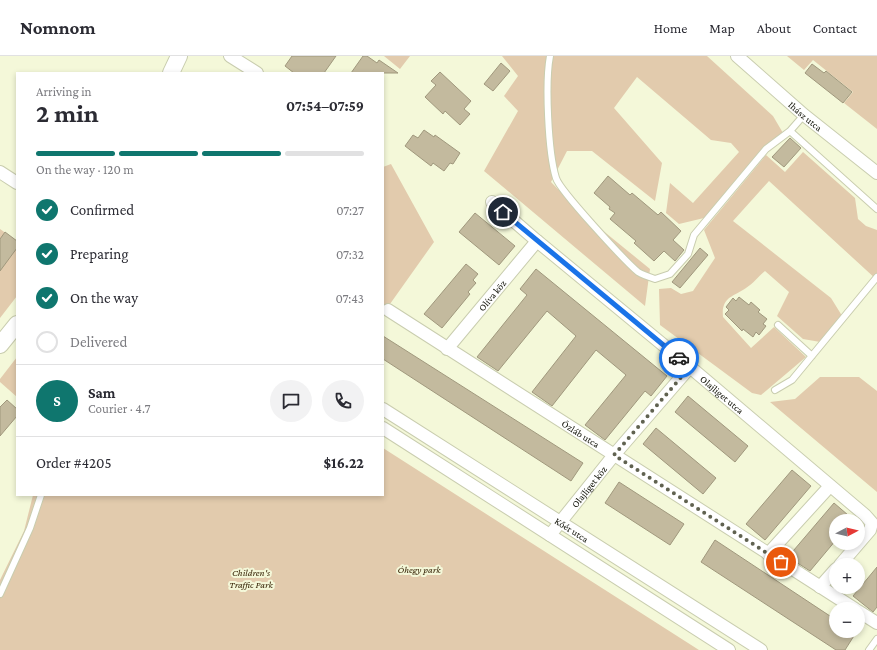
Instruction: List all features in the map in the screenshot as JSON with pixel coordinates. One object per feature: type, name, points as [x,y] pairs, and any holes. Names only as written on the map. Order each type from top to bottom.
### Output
[{"type":"street","points":[[171,72],[179,56]]},
{"type":"street","points":[[230,56],[255,72]]},
{"type":"street","name":"Ihász utca","points":[[738,56],[804,115],[877,173]]},
{"type":"street","points":[[0,172],[16,182]]},
{"type":"street","name":"Olajliget utca","points":[[492,202],[865,515],[872,524],[870,530],[846,558]]},
{"type":"street","name":"Olíva köz","points":[[447,349],[537,241]]},
{"type":"street","name":"Őzláb utca","points":[[388,310],[844,602]]},
{"type":"street","points":[[0,346],[16,325]]},
{"type":"street","name":"Olajliget köz","points":[[550,535],[614,455],[690,367]]},
{"type":"street","name":"Kőér utca","points":[[384,410],[761,650]]},
{"type":"street","name":"Kőér utca","points":[[384,429],[729,650]]},
{"type":"street","points":[[768,554],[830,486]]},
{"type":"street","points":[[820,587],[829,577]]},
{"type":"street","points":[[865,615],[877,623]]},
{"type":"lane","points":[[550,56],[547,69],[549,113],[552,153],[556,179],[624,260],[639,273],[654,279],[670,274],[688,254],[694,236],[756,160],[766,149],[790,130],[804,115]]},
{"type":"lane","points":[[790,130],[877,209]]},
{"type":"lane","points":[[775,390],[792,380],[877,277]]},
{"type":"lane","points":[[778,325],[812,356]]},
{"type":"lane","points":[[0,594],[30,528],[41,496]]},
{"type":"lane","points":[[869,650],[877,639]]},
{"type":"green space","points":[[384,56],[410,56],[400,69]]},
{"type":"green space","points":[[502,56],[707,56],[773,116],[783,133],[764,146],[704,218],[679,224],[666,213],[670,183],[693,203],[739,152],[731,143],[711,140],[637,77],[614,108],[662,163],[655,201],[592,151],[567,151],[551,182],[580,212],[650,269],[645,306],[484,171],[518,111],[504,96],[518,76]]},
{"type":"green space","points":[[787,56],[877,56],[877,129],[844,103],[853,92],[813,60],[804,70]]},
{"type":"green space","points":[[803,152],[855,198],[858,219],[866,226],[877,230],[877,280],[769,181],[733,221],[831,298],[844,319],[826,343],[803,339],[777,316],[789,292],[765,271],[749,286],[729,298],[724,305],[723,317],[751,348],[774,327],[806,357],[761,395],[752,393],[660,325],[659,289],[671,288],[681,294],[693,291],[715,258],[704,230],[766,155],[785,172]]},
{"type":"green space","points":[[391,164],[434,242],[390,304],[384,308],[384,167]]},
{"type":"green space","points":[[0,229],[16,240],[16,297],[0,318]]},
{"type":"green space","points":[[16,358],[16,396],[0,382],[0,379]]},
{"type":"green space","points":[[820,377],[859,377],[877,391],[877,492],[770,402],[795,399]]},
{"type":"green space","name":"Óhegy park","points":[[384,449],[699,650],[0,650],[0,580],[24,531],[33,496],[384,496]]},
{"type":"building","points":[[292,56],[336,56],[325,72],[293,72],[285,66]]},
{"type":"building","points":[[363,56],[367,56],[377,63],[379,60],[398,73],[384,72],[352,72]]},
{"type":"building","points":[[501,63],[510,71],[493,91],[484,84]]},
{"type":"building","points":[[812,64],[824,73],[826,71],[852,92],[843,103],[805,73]]},
{"type":"building","points":[[440,72],[471,101],[464,109],[470,114],[460,125],[445,111],[443,114],[425,97],[436,85],[431,81]]},
{"type":"building","points":[[424,130],[434,137],[435,135],[460,153],[453,164],[450,163],[444,171],[433,163],[431,166],[405,146],[413,135],[418,138]]},
{"type":"building","points":[[790,138],[801,148],[784,167],[772,157]]},
{"type":"building","points":[[608,176],[630,195],[632,193],[658,215],[661,212],[681,231],[673,240],[684,250],[675,261],[664,251],[654,261],[634,243],[636,241],[610,219],[615,213],[609,209],[610,207],[594,193]]},
{"type":"building","points":[[475,213],[515,246],[499,265],[459,232]]},
{"type":"building","points":[[5,232],[16,240],[16,249],[0,271],[0,239]]},
{"type":"building","points":[[700,248],[708,255],[680,288],[672,282]]},
{"type":"building","points":[[466,264],[478,274],[473,280],[476,283],[468,292],[470,294],[442,328],[424,314]]},
{"type":"building","points":[[536,269],[667,376],[651,396],[645,391],[605,440],[585,425],[626,375],[596,350],[552,406],[532,392],[576,336],[547,311],[498,371],[477,357],[527,295],[520,289]]},
{"type":"building","points":[[739,297],[749,305],[751,302],[760,310],[758,312],[767,319],[763,324],[766,326],[759,335],[756,332],[753,337],[743,329],[742,331],[725,314],[729,310],[726,307],[733,298],[736,301]]},
{"type":"building","points":[[384,337],[583,463],[571,481],[384,360]]},
{"type":"building","points":[[688,396],[748,446],[735,462],[675,412]]},
{"type":"building","points":[[7,400],[16,408],[16,417],[0,436],[0,407]]},
{"type":"building","points":[[656,428],[716,478],[703,494],[643,444]]},
{"type":"building","points":[[792,470],[811,486],[765,540],[746,524]]},
{"type":"building","points":[[619,482],[684,524],[670,545],[605,503]]},
{"type":"building","points":[[834,503],[847,514],[829,514],[829,548],[810,571],[788,557]]},
{"type":"building","points":[[715,540],[829,615],[829,638],[853,638],[845,650],[836,650],[701,562]]},
{"type":"building","points":[[877,567],[877,607],[873,612],[865,606],[865,602],[860,602],[853,596],[855,594],[865,594],[865,582]]},
{"type":"way so far","points":[[679,358],[690,367],[614,455],[781,562]]},
{"type":"route","points":[[503,212],[679,358]]},
{"type":"park label","name":"Children's Traffic Park","points":[[251,578]]}]
